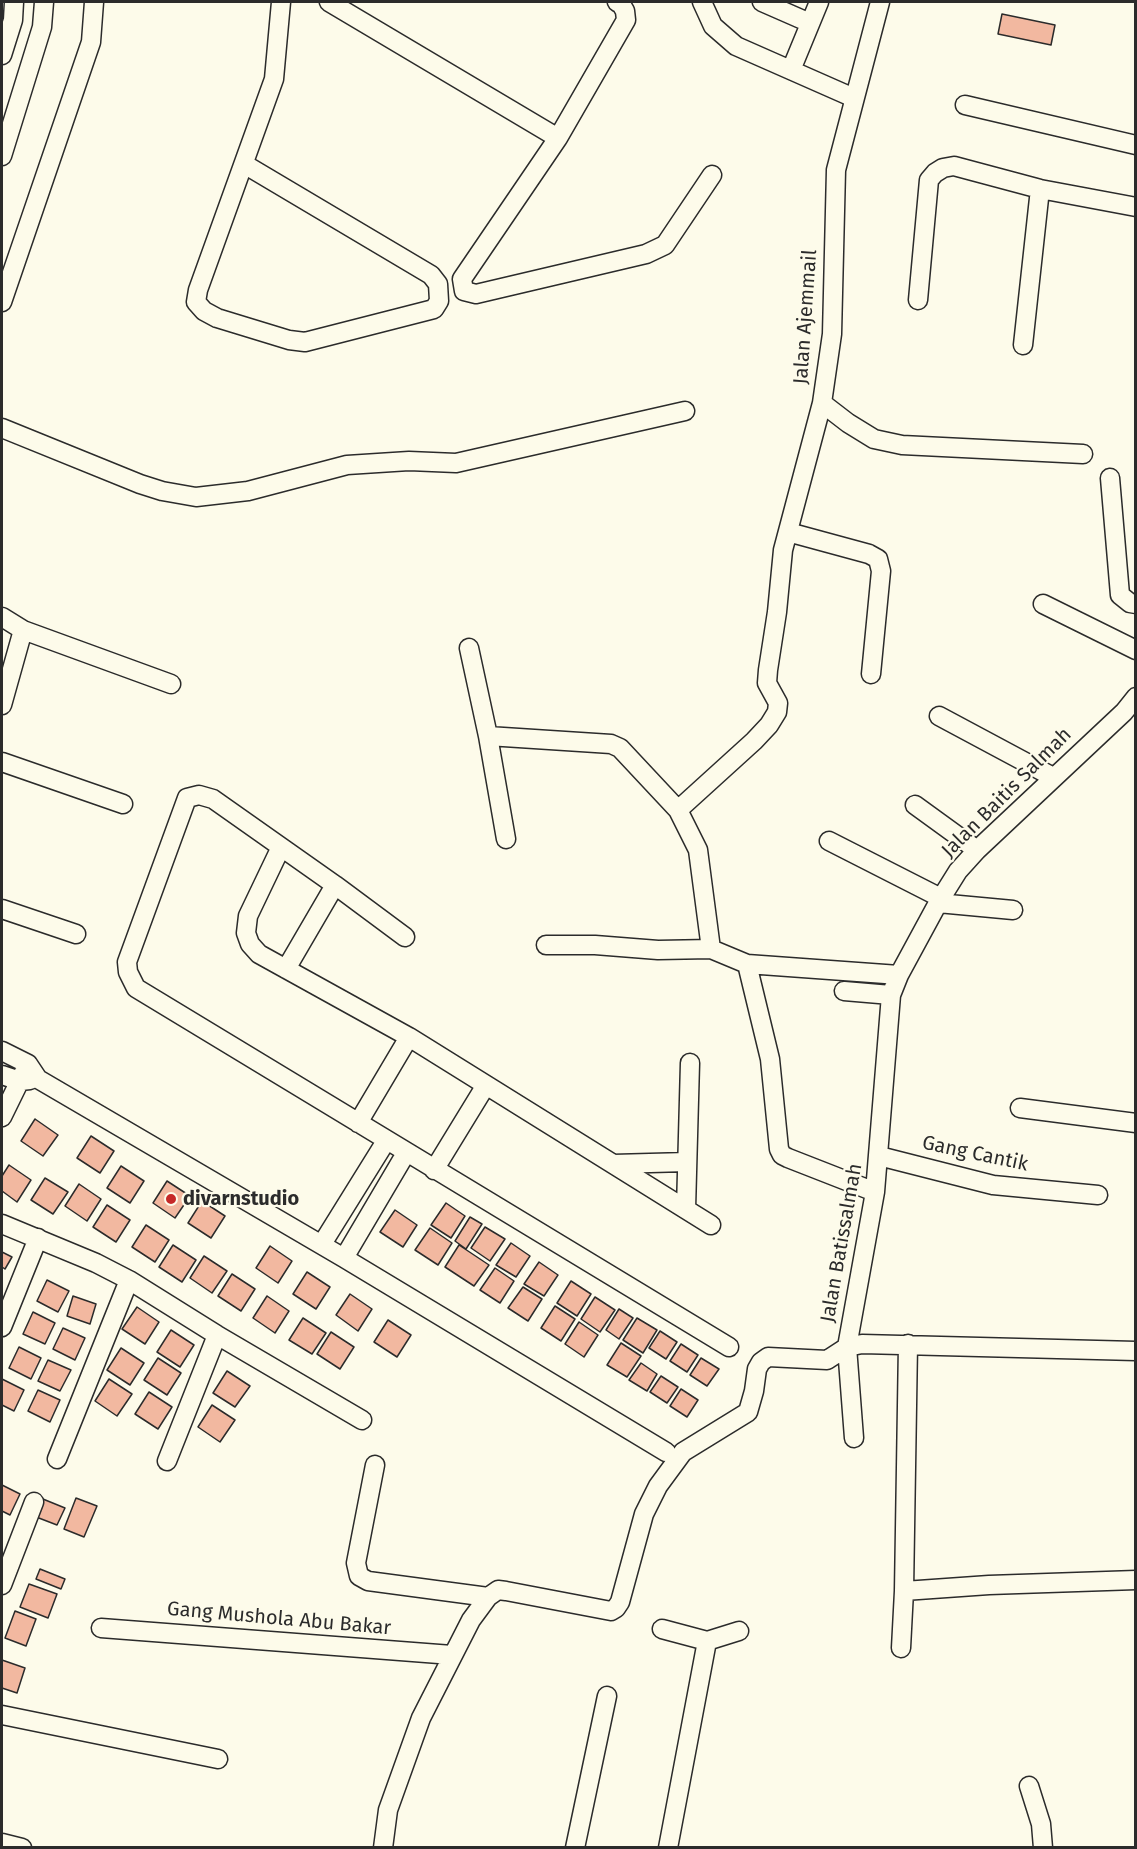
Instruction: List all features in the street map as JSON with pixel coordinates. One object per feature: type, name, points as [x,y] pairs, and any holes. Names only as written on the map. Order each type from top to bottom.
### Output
[{"type":"street","points":[[2,56],[13,20],[14,2]]},
{"type":"street","points":[[2,156],[42,27],[44,2]]},
{"type":"street","points":[[2,302],[91,42],[94,2]]},
{"type":"street","points":[[244,164],[431,275],[438,284],[439,301],[434,309],[306,342],[279,337],[218,318],[204,311],[196,302],[198,290],[274,79],[281,2]]},
{"type":"street","points":[[329,2],[558,138]]},
{"type":"street","points":[[617,2],[625,11],[626,20],[558,138],[462,279],[464,291],[476,294],[646,254],[665,245],[712,175]]},
{"type":"street","points":[[702,2],[713,26],[736,46],[854,98]]},
{"type":"street","points":[[762,2],[810,23]]},
{"type":"street","points":[[790,70],[819,2]]},
{"type":"street","name":"Jalan Ajemmail","points":[[678,810],[754,741],[769,725],[777,712],[778,703],[767,683],[783,550],[822,403],[832,334],[836,170],[880,2]]},
{"type":"street","points":[[965,105],[1136,145]]},
{"type":"street","points":[[918,300],[929,180],[935,173],[954,166],[1040,189],[1136,207]]},
{"type":"street","points":[[1023,345],[1040,189]]},
{"type":"street","points":[[822,403],[874,439],[902,445],[1083,454]]},
{"type":"street","points":[[2,428],[140,484],[162,491],[196,497],[248,491],[346,465],[410,461],[456,463],[685,411]]},
{"type":"street","points":[[1110,478],[1120,595],[1130,603],[1136,604]]},
{"type":"street","points":[[788,532],[870,554],[878,559],[881,571],[871,674]]},
{"type":"street","points":[[1043,604],[1136,650]]},
{"type":"street","points":[[2,617],[23,630],[171,684]]},
{"type":"street","points":[[2,705],[23,630]]},
{"type":"street","points":[[469,648],[488,736],[506,839]]},
{"type":"street","name":"Jalan Baitis Salmah","points":[[891,995],[899,975],[939,900],[958,871],[1053,777],[1124,712],[1136,697]]},
{"type":"street","points":[[939,716],[1053,777]]},
{"type":"street","points":[[488,736],[611,744],[620,748],[678,810],[698,850],[711,949]]},
{"type":"street","points":[[2,762],[123,804]]},
{"type":"street","points":[[405,937],[213,799],[199,795],[187,798],[127,962],[128,972],[136,988],[729,1347]]},
{"type":"street","points":[[915,805],[977,850]]},
{"type":"street","points":[[829,841],[939,900],[1013,910]]},
{"type":"street","points":[[281,847],[248,916],[246,933],[250,944],[259,954],[409,1037],[711,1225]]},
{"type":"street","points":[[286,969],[335,885]]},
{"type":"street","points":[[2,909],[76,934]]},
{"type":"street","points":[[546,945],[595,945],[657,951],[711,949],[747,964],[899,975]]},
{"type":"street","points":[[747,964],[770,1059],[779,1149],[782,1155],[857,1187],[875,1192]]},
{"type":"street","points":[[844,991],[891,995]]},
{"type":"street","name":"Jalan Batissalmah","points":[[488,1597],[498,1590],[611,1611],[616,1608],[620,1602],[644,1514],[658,1486],[683,1452],[748,1412],[757,1369],[761,1362],[768,1358],[827,1360],[847,1347],[875,1192],[891,995]]},
{"type":"street","points":[[358,1124],[409,1037]]},
{"type":"street","points":[[2,1051],[33,1072],[666,1452]]},
{"type":"street","points":[[686,1209],[690,1063]]},
{"type":"street","points":[[2,1117],[20,1081],[33,1072]]},
{"type":"street","points":[[2,1075],[20,1081]]},
{"type":"street","points":[[434,1170],[486,1085]]},
{"type":"street","points":[[1020,1108],[1136,1124]]},
{"type":"street","points":[[322,1245],[386,1141]]},
{"type":"street","points":[[344,1258],[406,1153]]},
{"type":"street","name":"Gang Cantik","points":[[879,1156],[993,1185],[1098,1195]]},
{"type":"street","points":[[613,1164],[687,1162]]},
{"type":"street","points":[[2,1224],[129,1280],[217,1335],[362,1420]]},
{"type":"street","points":[[2,1327],[38,1238]]},
{"type":"street","points":[[57,1459],[129,1280]]},
{"type":"street","points":[[167,1461],[217,1335]]},
{"type":"street","points":[[854,1438],[847,1347],[862,1344],[908,1344],[1136,1351]]},
{"type":"street","points":[[901,1648],[908,1344]]},
{"type":"street","points":[[375,1465],[356,1563],[359,1576],[368,1581],[488,1597],[471,1620],[422,1718],[388,1810],[383,1848]]},
{"type":"street","points":[[2,1585],[34,1502]]},
{"type":"street","points":[[904,1591],[989,1585],[1136,1580]]},
{"type":"street","name":"Gang Mushola Abu Bakar","points":[[101,1628],[452,1655]]},
{"type":"street","points":[[662,1629],[707,1641],[739,1631]]},
{"type":"street","points":[[668,1848],[707,1641]]},
{"type":"street","points":[[575,1848],[607,1696]]},
{"type":"street","points":[[2,1715],[218,1759]]},
{"type":"street","points":[[1029,1786],[1041,1824],[1043,1848]]},
{"type":"street","points":[[2,1843],[22,1848]]},
{"type":"building","points":[[1002,14],[1055,25],[1051,45],[998,34]]},
{"type":"building","points":[[35,1119],[58,1135],[43,1156],[21,1141]]},
{"type":"building","points":[[91,1136],[114,1151],[100,1173],[77,1158]]},
{"type":"building","points":[[9,1165],[31,1180],[17,1202],[2,1191],[2,1176]]},
{"type":"building","points":[[121,1166],[144,1181],[130,1203],[107,1188]]},
{"type":"building","points":[[45,1178],[68,1192],[53,1214],[31,1200]]},
{"type":"building","name":"divarnstudio","points":[[167,1181],[190,1196],[175,1218],[153,1203]]},
{"type":"building","points":[[79,1184],[101,1199],[87,1221],[65,1206]]},
{"type":"building","points":[[202,1201],[225,1216],[211,1238],[188,1223]]},
{"type":"building","points":[[446,1203],[465,1216],[451,1238],[431,1225]]},
{"type":"building","points":[[107,1205],[130,1220],[116,1242],[93,1227]]},
{"type":"building","points":[[395,1210],[417,1225],[403,1247],[380,1232]]},
{"type":"building","points":[[470,1217],[482,1224],[466,1249],[455,1241]]},
{"type":"building","points":[[146,1225],[169,1240],[155,1262],[132,1247]]},
{"type":"building","points":[[485,1227],[505,1239],[490,1261],[471,1248]]},
{"type":"building","points":[[430,1228],[452,1243],[438,1265],[415,1250]]},
{"type":"building","points":[[511,1243],[530,1256],[516,1277],[496,1265]]},
{"type":"building","points":[[173,1245],[196,1260],[182,1282],[159,1267]]},
{"type":"building","points":[[459,1245],[489,1265],[474,1286],[445,1267]]},
{"type":"building","points":[[270,1246],[292,1261],[278,1283],[256,1268]]},
{"type":"building","points":[[2,1252],[12,1257],[5,1269],[2,1267]]},
{"type":"building","points":[[204,1256],[227,1271],[212,1293],[190,1278]]},
{"type":"building","points":[[539,1262],[558,1275],[544,1296],[524,1284]]},
{"type":"building","points":[[495,1268],[514,1281],[500,1303],[480,1290]]},
{"type":"building","points":[[307,1272],[330,1287],[316,1309],[293,1294]]},
{"type":"building","points":[[232,1274],[255,1289],[241,1311],[218,1296]]},
{"type":"building","points":[[47,1280],[69,1291],[58,1312],[37,1301]]},
{"type":"building","points":[[571,1281],[591,1294],[577,1316],[557,1303]]},
{"type":"building","points":[[523,1287],[542,1299],[528,1321],[508,1308]]},
{"type":"building","points":[[350,1294],[372,1309],[358,1331],[336,1315]]},
{"type":"building","points":[[73,1296],[96,1304],[90,1324],[67,1316]]},
{"type":"building","points":[[267,1296],[289,1311],[275,1333],[253,1318]]},
{"type":"building","points":[[595,1297],[615,1310],[600,1332],[581,1319]]},
{"type":"building","points":[[555,1306],[575,1319],[561,1341],[541,1328]]},
{"type":"building","points":[[137,1307],[159,1322],[145,1344],[122,1329]]},
{"type":"building","points":[[619,1309],[633,1318],[619,1339],[606,1330]]},
{"type":"building","points":[[33,1312],[55,1323],[45,1344],[23,1334]]},
{"type":"building","points":[[303,1318],[326,1333],[312,1354],[289,1340]]},
{"type":"building","points":[[637,1318],[657,1330],[643,1353],[623,1340]]},
{"type":"building","points":[[388,1320],[411,1335],[397,1357],[374,1342]]},
{"type":"building","points":[[579,1322],[598,1335],[584,1357],[565,1344]]},
{"type":"building","points":[[63,1328],[85,1338],[75,1360],[53,1349]]},
{"type":"building","points":[[171,1330],[194,1345],[180,1367],[157,1352]]},
{"type":"building","points":[[660,1331],[677,1342],[666,1359],[649,1348]]},
{"type":"building","points":[[331,1332],[354,1347],[340,1369],[317,1354]]},
{"type":"building","points":[[621,1343],[641,1356],[627,1377],[607,1365]]},
{"type":"building","points":[[681,1344],[698,1355],[687,1372],[670,1361]]},
{"type":"building","points":[[19,1347],[41,1358],[31,1379],[9,1368]]},
{"type":"building","points":[[121,1348],[144,1363],[130,1385],[107,1370]]},
{"type":"building","points":[[158,1358],[181,1373],[167,1395],[144,1380]]},
{"type":"building","points":[[701,1358],[719,1369],[707,1386],[690,1375]]},
{"type":"building","points":[[48,1360],[71,1370],[60,1391],[38,1381]]},
{"type":"building","points":[[641,1363],[657,1374],[647,1391],[629,1380]]},
{"type":"building","points":[[227,1371],[250,1386],[235,1407],[213,1393]]},
{"type":"building","points":[[661,1376],[678,1387],[667,1403],[650,1392]]},
{"type":"building","points":[[2,1379],[24,1390],[14,1411],[2,1405]]},
{"type":"building","points":[[109,1379],[132,1394],[117,1416],[95,1401]]},
{"type":"building","points":[[681,1389],[698,1400],[687,1417],[670,1406]]},
{"type":"building","points":[[38,1390],[60,1400],[50,1422],[28,1411]]},
{"type":"building","points":[[149,1392],[172,1407],[158,1429],[135,1414]]},
{"type":"building","points":[[212,1405],[235,1420],[220,1442],[198,1427]]},
{"type":"building","points":[[2,1485],[20,1494],[10,1515],[2,1511]]},
{"type":"building","points":[[38,1497],[65,1508],[57,1525],[31,1515]]},
{"type":"building","points":[[76,1498],[97,1506],[84,1537],[64,1529]]},
{"type":"building","points":[[40,1569],[65,1579],[61,1589],[36,1579]]},
{"type":"building","points":[[29,1584],[57,1594],[48,1618],[20,1607]]},
{"type":"building","points":[[15,1611],[36,1619],[26,1646],[5,1638]]},
{"type":"building","points":[[2,1660],[25,1668],[17,1693],[2,1688]]},
{"type":"place","name":"divarnstudio","points":[[171,1199]]}]
